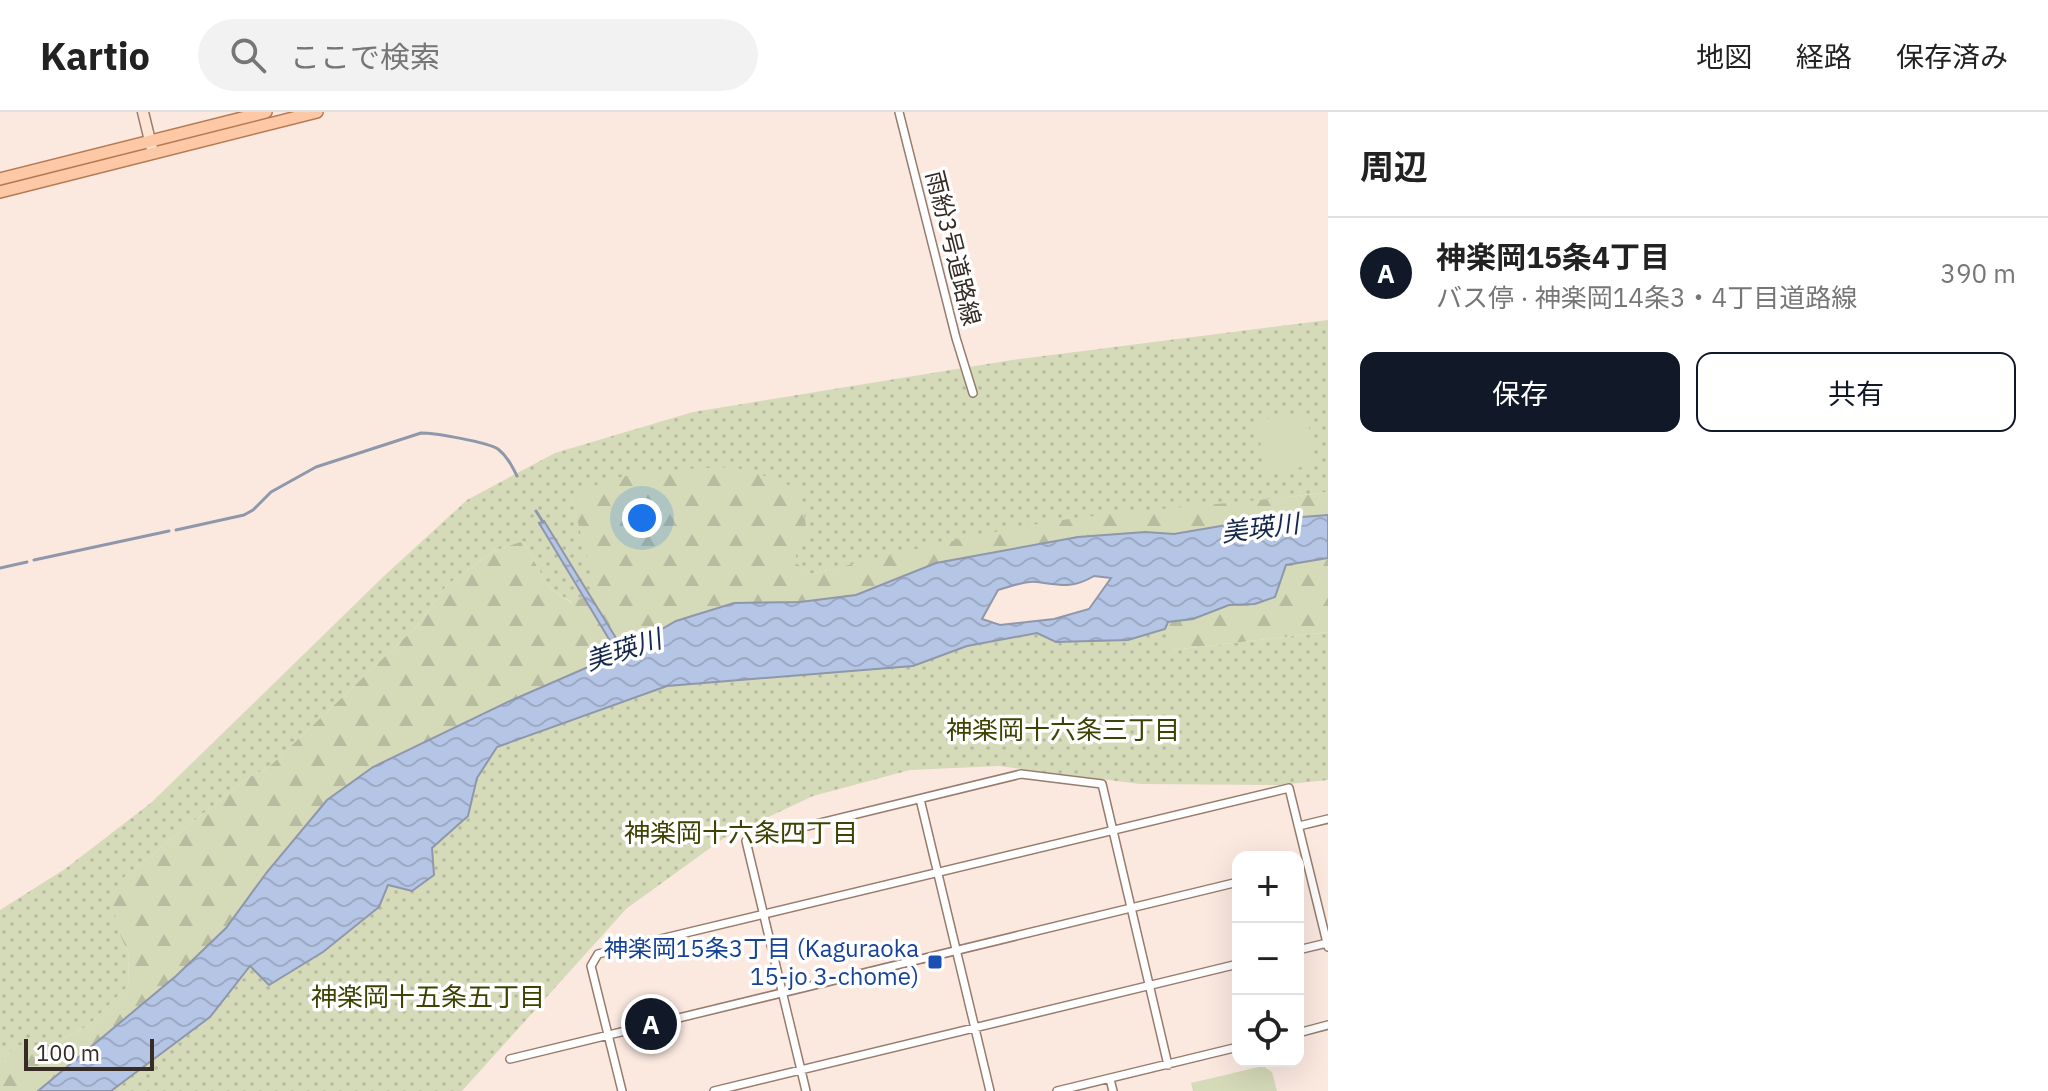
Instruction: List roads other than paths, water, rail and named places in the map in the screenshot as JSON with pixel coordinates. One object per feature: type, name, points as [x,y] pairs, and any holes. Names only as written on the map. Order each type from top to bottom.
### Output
[{"type":"main road","points":[[0,192],[266,112]]},
{"type":"main road","points":[[0,179],[317,112]]},
{"type":"street","points":[[143,112],[152,147]]},
{"type":"street","name":"雨紛3号道路線","points":[[899,112],[956,338],[973,393]]},
{"type":"street","points":[[806,1091],[746,841],[1021,774],[1102,784],[1168,1065]]},
{"type":"street","points":[[622,1091],[591,966],[598,954],[1289,788],[1309,865],[1320,892],[1327,945],[1304,949]]},
{"type":"street","points":[[920,799],[990,1091]]},
{"type":"street","points":[[1299,826],[1328,819]]},
{"type":"street","points":[[1304,866],[1309,865]]},
{"type":"street","points":[[510,1059],[1232,883]]},
{"type":"street","points":[[714,1091],[1232,965]]},
{"type":"street","points":[[1304,1031],[1328,1025]]},
{"type":"street","points":[[1057,1091],[1232,1049]]},
{"type":"street","points":[[1110,1079],[1113,1091]]},
{"type":"water","name":"美瑛川","points":[[1328,515],[1328,558],[1286,565],[1275,597],[1255,604],[1229,605],[1193,619],[1168,622],[1165,629],[1128,640],[1056,642],[1037,633],[967,646],[913,666],[667,686],[497,747],[477,778],[468,816],[432,848],[434,875],[412,891],[388,885],[379,907],[323,952],[269,985],[250,966],[210,1017],[111,1091],[38,1091],[176,976],[226,928],[267,872],[327,800],[373,767],[510,701],[618,654],[539,523],[544,521],[624,651],[676,621],[734,603],[800,602],[856,595],[936,563],[1078,537],[1145,532],[1174,534],[1250,521],[1265,526],[1289,518]],"holes":[[[1094,576],[1111,578],[1089,609],[1054,619],[1000,625],[982,619],[998,590],[1028,582],[1066,585]]]},
{"type":"waterway","points":[[176,530],[244,515],[271,492],[316,467],[421,433],[492,446],[504,455],[517,476]]},
{"type":"waterway","points":[[536,511],[543,522]]},
{"type":"waterway","points":[[34,560],[169,531]]},
{"type":"waterway","points":[[0,568],[27,562]]},
{"type":"place","name":"神楽岡15条3丁目 (Kaguraoka 15-jo 3-chome)","points":[[935,962]]},
{"type":"place","name":"神楽岡15条4丁目","points":[[651,1024]]},
{"type":"district","name":"神楽岡十六条三丁目","points":[[1063,729]]},
{"type":"district","name":"神楽岡十六条四丁目","points":[[741,832]]},
{"type":"district","name":"神楽岡十五条五丁目","points":[[428,996]]}]
